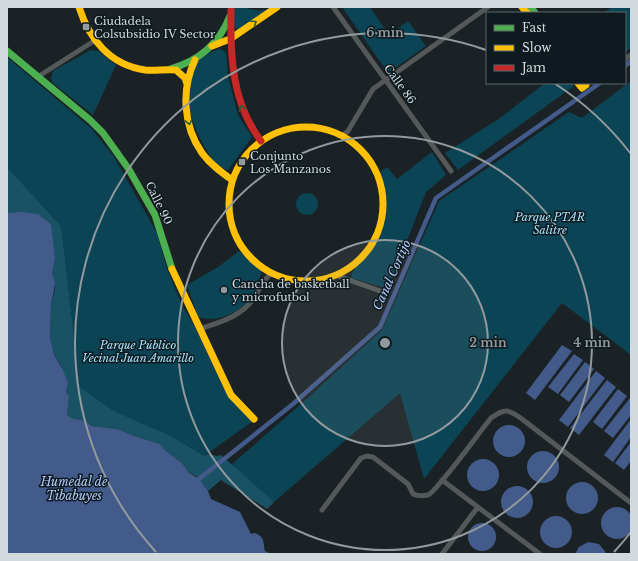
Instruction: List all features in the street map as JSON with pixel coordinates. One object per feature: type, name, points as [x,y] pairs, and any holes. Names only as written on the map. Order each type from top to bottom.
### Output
[{"type":"street","points":[[80,7],[84,24],[94,41],[112,57],[128,65],[146,70],[170,69],[194,60],[212,46],[222,33],[232,9]]},
{"type":"street","points":[[212,46],[230,40],[277,7]]},
{"type":"street","name":"Calle 86","points":[[333,7],[451,171]]},
{"type":"street","points":[[342,136],[348,131],[369,94],[488,7]]},
{"type":"street","points":[[232,9],[230,40],[241,107],[248,124],[262,141]]},
{"type":"street","points":[[222,33],[228,36],[230,40]]},
{"type":"street","points":[[39,76],[94,41]]},
{"type":"street","name":"Calle 90","points":[[7,51],[16,60],[39,76],[103,133],[128,168],[155,215],[174,276],[224,382],[231,395],[254,419]]},
{"type":"street","points":[[194,60],[189,72],[186,106],[194,136],[200,149],[214,167],[232,180]]},
{"type":"street","points":[[170,69],[181,73],[187,84]]},
{"type":"street","points":[[579,84],[582,88],[587,84]]},
{"type":"street","points":[[310,127],[326,130],[342,136],[357,146],[371,163],[377,173],[382,190],[383,207],[380,224],[366,252],[347,269],[319,280],[303,281],[272,273],[256,263],[244,250],[234,234],[228,198],[232,180],[244,158],[262,141],[276,133],[293,128],[310,127]]},
{"type":"street","points":[[200,329],[227,320],[244,309],[254,299],[264,278],[272,273]]},
{"type":"street","points":[[335,275],[383,292]]},
{"type":"street","points":[[322,510],[361,458],[367,456],[373,457],[408,484],[411,492],[415,495],[428,495],[442,480],[490,418],[501,411],[506,410],[522,419],[631,503]]},
{"type":"street","points":[[442,480],[540,554]]},
{"type":"street","points":[[442,554],[478,507]]},
{"type":"green space","points":[[234,7],[255,10],[267,9],[268,11],[238,30],[234,27]]},
{"type":"green space","points":[[342,7],[370,7],[389,35],[408,21],[426,46],[388,73]]},
{"type":"green space","points":[[612,7],[631,7],[631,48],[626,51],[626,12],[604,12]]},
{"type":"green space","points":[[219,49],[226,53],[228,76],[238,115],[252,137],[228,170],[219,166],[208,153],[194,125],[189,105],[189,84],[196,64],[209,53]]},
{"type":"green space","points":[[91,50],[98,51],[116,65],[93,115],[54,84],[51,79],[53,71]]},
{"type":"green space","name":"Parque Público Vecinal Juan Amarillo","points":[[7,57],[92,129],[114,157],[157,233],[167,269],[182,305],[195,327],[214,367],[253,421],[204,456],[173,437],[114,411],[80,387],[61,226],[7,167]]},
{"type":"green space","name":"Parque PTAR Salitre","points":[[631,81],[631,355],[562,303],[424,479],[400,393],[274,502],[231,465],[382,330],[439,201],[569,112],[582,118]]},
{"type":"green space","points":[[544,84],[573,84],[574,86],[458,170],[445,153],[500,118]]},
{"type":"green space","points":[[432,152],[446,175],[426,192],[388,289],[352,278],[357,266],[375,243],[382,225],[385,200],[380,172],[387,167],[397,179]]},
{"type":"green space","points":[[307,193],[315,196],[318,204],[315,212],[307,215],[299,212],[296,204],[299,196]]},
{"type":"green space","points":[[239,251],[262,270],[254,293],[244,305],[230,314],[214,319],[198,317],[187,285],[218,267]]},
{"type":"shaded area","points":[[7,167],[61,226],[80,387],[114,411],[173,437],[204,456],[208,454],[217,456],[221,455],[274,502],[267,509],[221,480],[208,491],[196,476],[188,472],[183,464],[165,450],[160,444],[117,429],[92,426],[85,421],[71,418],[67,415],[69,396],[66,392],[68,383],[61,366],[54,355],[50,337],[51,306],[55,288],[52,275],[55,258],[48,222],[41,216],[7,213]]},
{"type":"water","name":"Humedal de Tibabuyes","points":[[20,212],[38,214],[51,224],[55,258],[52,274],[55,283],[51,306],[50,337],[54,355],[63,370],[68,383],[66,392],[69,396],[67,415],[71,418],[85,421],[92,426],[117,429],[160,444],[165,450],[183,464],[188,472],[199,479],[208,491],[211,499],[240,512],[251,534],[258,534],[262,538],[265,551],[271,554],[7,554],[7,213]]},
{"type":"water","points":[[562,345],[572,351],[535,400],[526,393]]},
{"type":"water","points":[[574,354],[583,360],[558,394],[548,387]]},
{"type":"water","points":[[585,362],[594,369],[569,402],[560,395]]},
{"type":"water","points":[[596,371],[605,378],[568,427],[559,420]]},
{"type":"water","points":[[607,380],[616,387],[579,435],[570,428]]},
{"type":"water","points":[[618,389],[627,396],[602,429],[593,422]]},
{"type":"water","points":[[630,398],[631,415],[613,438],[604,431]]},
{"type":"water","points":[[631,419],[631,437],[613,462],[604,455]]},
{"type":"water","points":[[506,425],[512,425],[521,429],[525,441],[521,453],[512,457],[506,457],[497,453],[493,444],[493,438],[497,429]]},
{"type":"water","points":[[631,442],[631,461],[624,470],[615,463]]},
{"type":"water","points":[[540,451],[546,451],[555,455],[559,467],[555,479],[546,483],[540,483],[531,479],[527,470],[527,464],[531,455]]},
{"type":"water","points":[[480,459],[486,459],[495,463],[499,475],[495,487],[486,491],[480,491],[471,487],[467,478],[467,472],[471,463]]},
{"type":"water","points":[[579,482],[585,482],[594,486],[598,498],[594,510],[585,514],[579,514],[570,510],[566,501],[566,495],[570,486]]},
{"type":"water","points":[[514,486],[520,486],[529,490],[533,502],[529,514],[520,518],[514,518],[505,514],[501,505],[501,499],[505,490]]},
{"type":"water","points":[[614,507],[620,507],[630,514],[633,523],[632,529],[626,536],[620,539],[614,539],[604,532],[601,526],[601,520],[608,510]]},
{"type":"water","points":[[553,516],[559,516],[568,520],[572,532],[568,544],[559,548],[553,548],[544,544],[540,535],[540,529],[544,520]]},
{"type":"water","points":[[482,523],[492,527],[496,537],[492,547],[482,551],[472,547],[468,537],[472,527]]},
{"type":"water","points":[[588,542],[599,544],[607,554],[575,554],[579,547]]},
{"type":"waterway","name":"Canal Cortijo","points":[[626,65],[631,61]]},
{"type":"waterway","name":"Canal Cortijo","points":[[199,479],[293,404],[380,327],[436,198],[599,84]]},
{"type":"traffic: fast","points":[[531,7],[534,12]]},
{"type":"traffic: fast","points":[[170,69],[190,61],[207,50],[220,35],[230,16]]},
{"type":"traffic: fast","points":[[7,51],[90,120],[103,133],[128,168],[155,215],[172,269]]},
{"type":"traffic: slow","points":[[79,7],[83,19],[95,40],[111,56],[121,63],[145,70],[176,70],[185,78],[187,84]]},
{"type":"traffic: slow","points":[[212,46],[230,39],[277,7]]},
{"type":"traffic: slow","points":[[522,7],[526,12]]},
{"type":"traffic: slow","points":[[195,60],[186,95],[186,107],[191,131],[205,157],[216,168],[232,180]]},
{"type":"traffic: slow","points":[[579,84],[582,88],[586,84]]},
{"type":"traffic: slow","points":[[306,127],[321,129],[342,136],[349,140],[365,155],[370,161],[377,175],[383,204],[381,219],[374,240],[370,247],[355,263],[349,268],[335,275],[306,281],[291,279],[270,272],[263,268],[247,253],[242,247],[235,233],[229,204],[231,189],[238,168],[242,161],[257,145],[263,140],[277,133],[306,127]]},
{"type":"traffic: slow","points":[[172,269],[231,395],[254,419]]},
{"type":"traffic: jam","points":[[231,10],[232,62],[238,95],[251,126],[261,141]]},
{"type":"place","name":"Ciudadela Colsubsidio IV Sector","points":[[86,27]]},
{"type":"place","name":"Conjunto Los Manzanos","points":[[242,162]]},
{"type":"place","name":"Cancha de basketball y microfutbol","points":[[224,290]]}]
